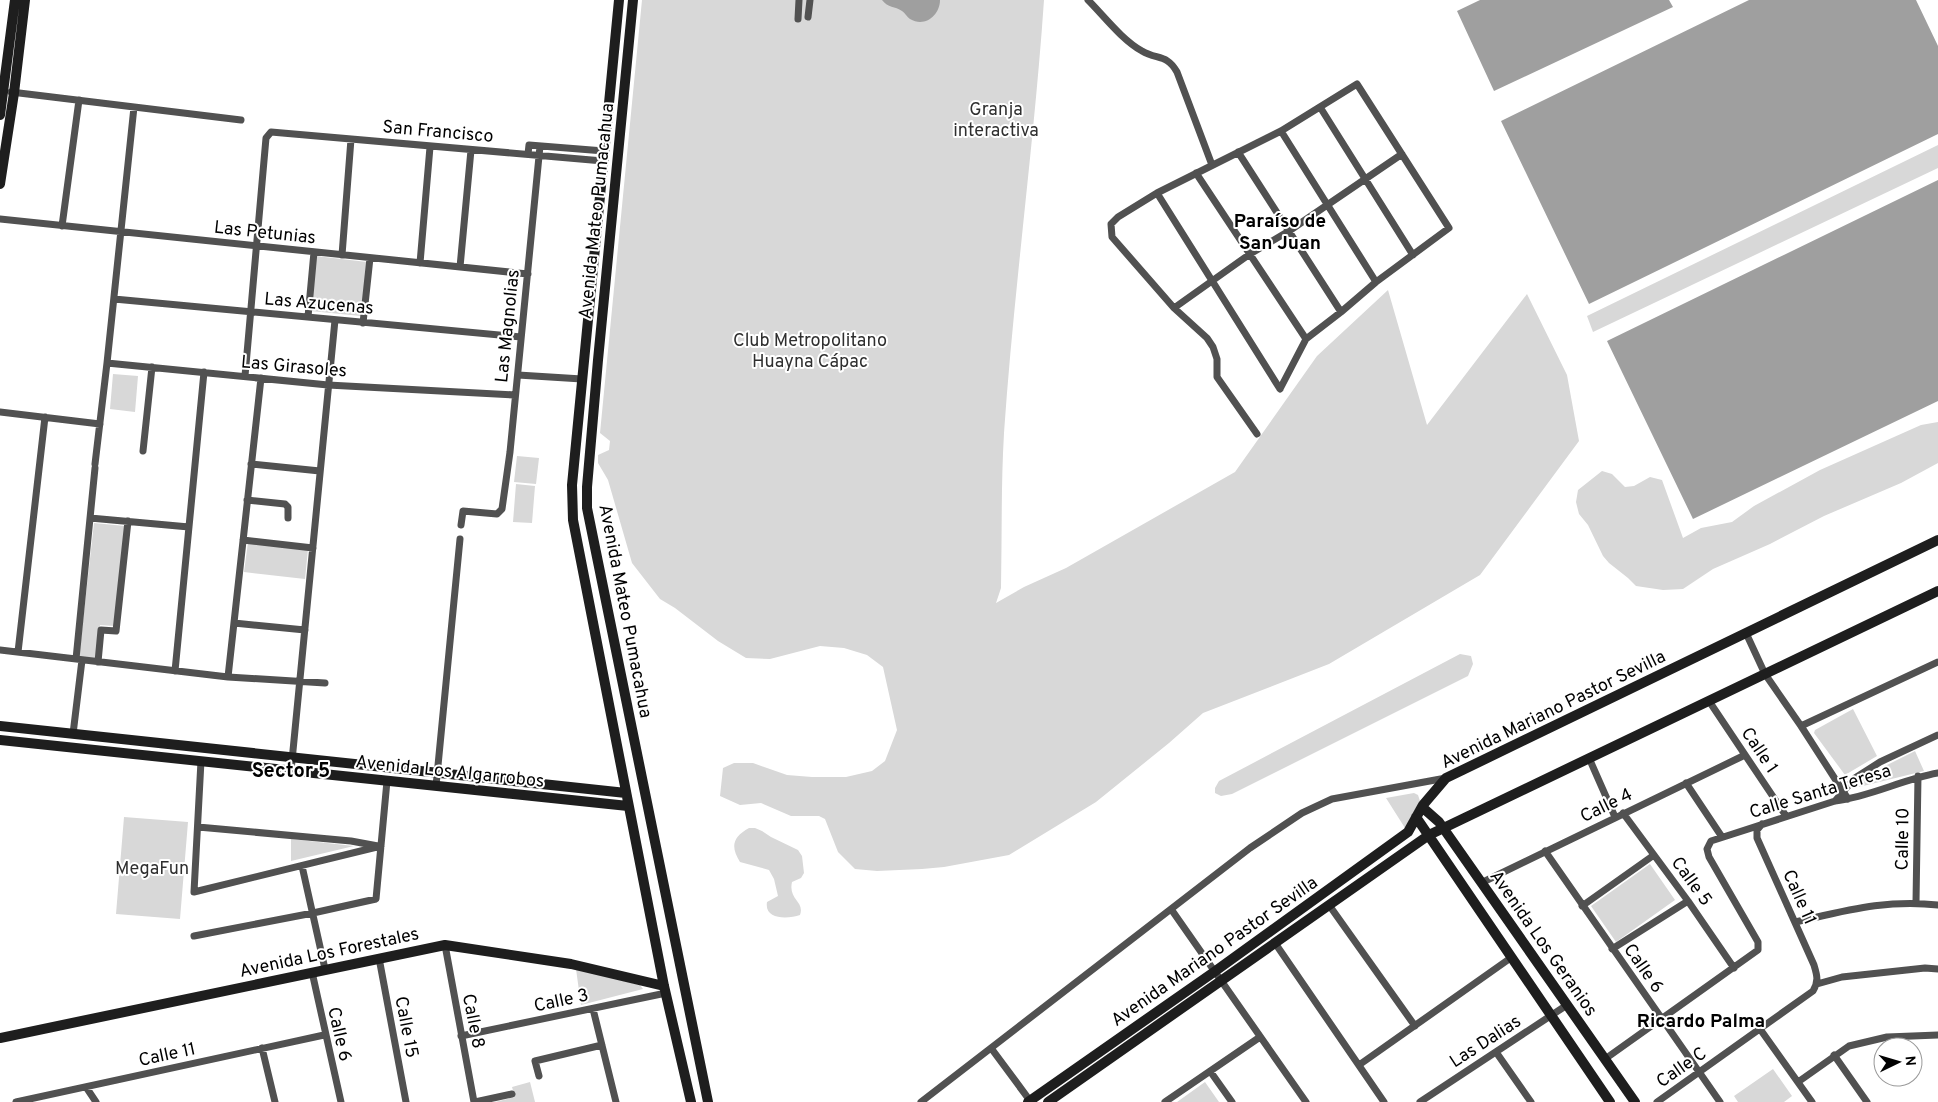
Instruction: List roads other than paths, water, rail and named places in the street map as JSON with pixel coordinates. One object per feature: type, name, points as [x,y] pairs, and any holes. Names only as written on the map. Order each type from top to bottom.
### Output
[{"type":"main road","points":[[0,115],[15,0]]},
{"type":"main road","points":[[0,184],[14,93],[25,0]]},
{"type":"main road","points":[[610,92],[606,63],[612,0]]},
{"type":"main road","name":"Avenida Mateo Pumacahua","points":[[619,0],[572,485],[572,520],[665,990],[691,1102]]},
{"type":"main road","name":"Avenida Mateo Pumacahua","points":[[633,0],[598,360],[587,487],[587,508],[708,1102]]},
{"type":"main road","name":"Avenida Mariano Pastor Sevilla","points":[[1048,1102],[1408,832],[1422,807],[1446,778],[1938,540]]},
{"type":"main road","name":"Avenida Mariano Pastor Sevilla","points":[[1029,1102],[1217,976],[1275,943],[1429,835],[1938,591]]},
{"type":"main road","name":"Avenida Los Algarrobos","points":[[0,726],[626,793]]},
{"type":"main road","name":"Avenida Los Algarrobos","points":[[0,740],[628,806]]},
{"type":"main road","name":"Avenida Los Geranios","points":[[1422,807],[1443,828],[1635,1102]]},
{"type":"main road","name":"Avenida Los Geranios","points":[[1416,817],[1610,1102]]},
{"type":"main road","points":[[1442,855],[1455,845]]},
{"type":"main road","name":"Avenida Los Forestales","points":[[0,1038],[445,945],[571,964],[665,990]]},
{"type":"street","points":[[798,19],[799,0]]},
{"type":"street","points":[[808,17],[810,0]]},
{"type":"street","points":[[1088,0],[1124,37],[1141,50],[1166,59],[1172,64],[1177,72],[1212,165]]},
{"type":"street","points":[[1157,193],[1280,389],[1306,339],[1376,282],[1449,228],[1357,84],[1281,131],[1157,193],[1118,217],[1111,224],[1110,231],[1112,237],[1174,308],[1207,338],[1214,347],[1217,359],[1217,377],[1256,434]]},
{"type":"street","points":[[2,91],[241,120]]},
{"type":"street","points":[[62,226],[79,100]]},
{"type":"street","points":[[73,734],[95,466],[134,107]]},
{"type":"street","points":[[1320,107],[1413,255]]},
{"type":"street","points":[[1281,131],[1376,282]]},
{"type":"street","name":"San Francisco","points":[[257,246],[266,138],[271,132],[540,155],[604,156]]},
{"type":"street","points":[[342,255],[351,139]]},
{"type":"street","points":[[528,154],[529,145],[604,156]]},
{"type":"street","name":"Las Magnolias","points":[[460,525],[463,511],[498,514],[502,509],[516,395],[540,146]]},
{"type":"street","points":[[420,263],[430,147]]},
{"type":"street","points":[[460,267],[471,150]]},
{"type":"street","points":[[1238,152],[1341,312]]},
{"type":"street","points":[[1174,308],[1250,254],[1289,231],[1402,154]]},
{"type":"street","points":[[1196,173],[1306,339]]},
{"type":"street","name":"Las Petunias","points":[[0,219],[528,274]]},
{"type":"street","points":[[245,376],[257,246]]},
{"type":"street","points":[[308,317],[314,252]]},
{"type":"street","points":[[363,323],[370,258]]},
{"type":"street","name":"Las Azucenas","points":[[114,299],[521,337]]},
{"type":"street","points":[[291,771],[335,320]]},
{"type":"street","name":"Las Girasoles","points":[[107,363],[328,385],[516,395]]},
{"type":"street","points":[[143,451],[152,367]]},
{"type":"street","points":[[175,671],[204,372]]},
{"type":"street","points":[[518,375],[582,379]]},
{"type":"street","points":[[228,677],[261,378]]},
{"type":"street","points":[[0,412],[100,424]]},
{"type":"street","points":[[18,652],[45,417]]},
{"type":"street","points":[[251,464],[320,471]]},
{"type":"street","points":[[247,500],[286,504],[288,507],[288,518]]},
{"type":"street","points":[[90,518],[189,528]]},
{"type":"street","points":[[98,662],[101,630],[116,631],[128,521]]},
{"type":"street","points":[[436,786],[460,539]]},
{"type":"street","points":[[243,540],[312,548]]},
{"type":"street","points":[[234,623],[305,630]]},
{"type":"street","points":[[1746,633],[1765,674],[1848,800]]},
{"type":"street","points":[[0,650],[228,677],[325,683]]},
{"type":"street","points":[[1801,726],[1938,662]]},
{"type":"street","name":"Calle 1","points":[[1709,702],[1786,816]]},
{"type":"street","points":[[1834,801],[1855,778],[1880,762],[1938,735]]},
{"type":"street","name":"Calle 4","points":[[1482,883],[1544,851],[1745,755]]},
{"type":"street","points":[[1589,758],[1615,817]]},
{"type":"street","points":[[201,761],[194,892],[380,846]]},
{"type":"street","name":"Calle Santa Teresa","points":[[1734,968],[1758,950],[1759,944],[1709,857],[1707,849],[1711,841],[1834,801],[1848,800],[1918,776],[1938,773]]},
{"type":"street","name":"Calle 10","points":[[1916,902],[1918,776]]},
{"type":"street","points":[[921,1102],[1250,848],[1302,814],[1332,799],[1446,778]]},
{"type":"street","points":[[194,936],[376,899],[387,781]]},
{"type":"street","points":[[1686,783],[1722,837]]},
{"type":"street","name":"Calle 5","points":[[1623,813],[1688,901],[1734,968]]},
{"type":"street","name":"Calle 11","points":[[1762,823],[1757,830],[1757,838],[1814,964],[1817,984]]},
{"type":"street","points":[[198,826],[351,841],[380,846]]},
{"type":"street","name":"Calle 6","points":[[1544,851],[1720,1102]]},
{"type":"street","points":[[1582,906],[1654,855]]},
{"type":"street","points":[[302,866],[325,969]]},
{"type":"street","points":[[1612,949],[1688,901]]},
{"type":"street","points":[[1795,922],[1875,904],[1916,902],[1938,905]]},
{"type":"street","points":[[1329,905],[1415,1026]]},
{"type":"street","points":[[1171,909],[1306,1102]]},
{"type":"street","points":[[1275,943],[1384,1102]]},
{"type":"street","name":"Calle 8","points":[[445,945],[475,1102]]},
{"type":"street","name":"Calle 15","points":[[379,958],[406,1102]]},
{"type":"street","points":[[1359,1065],[1512,958]]},
{"type":"street","points":[[1605,1059],[1734,968]]},
{"type":"street","points":[[1817,984],[1842,977],[1925,968],[1938,969]]},
{"type":"street","name":"Calle 6","points":[[312,972],[324,1035],[341,1102]]},
{"type":"street","name":"Calle C","points":[[1657,1102],[1813,991],[1817,984]]},
{"type":"street","name":"Calle 3","points":[[461,1036],[593,1009],[665,990]]},
{"type":"street","name":"Las Dalias","points":[[1420,1102],[1567,1005]]},
{"type":"street","points":[[593,1009],[616,1102]]},
{"type":"street","points":[[1760,1029],[1812,1102]]},
{"type":"street","name":"Calle 11","points":[[16,1102],[30,1101],[324,1035]]},
{"type":"street","points":[[1798,1082],[1849,1046],[1887,1037],[1938,1035]]},
{"type":"street","points":[[1165,1102],[1260,1038]]},
{"type":"street","points":[[539,1076],[535,1060],[602,1045]]},
{"type":"street","points":[[262,1048],[275,1102]]},
{"type":"street","points":[[991,1048],[1029,1102]]},
{"type":"street","points":[[1496,1052],[1530,1102]]},
{"type":"street","points":[[1834,1055],[1867,1102]]},
{"type":"street","points":[[1210,1071],[1232,1102]]},
{"type":"street","points":[[86,1087],[96,1102]]},
{"type":"street","points":[[475,1102],[512,1094]]},
{"type":"district","name":"Paraíso de San Juan","points":[[1280,231]]},
{"type":"district","name":"Sector 5","points":[[291,770]]},
{"type":"district","name":"Ricardo Palma","points":[[1701,1020]]},
{"type":"park label","name":"Granja interactiva","points":[[996,119]]},
{"type":"park label","name":"Club Metropolitano Huayna Cápac","points":[[810,350]]},
{"type":"park label","name":"MegaFun","points":[[152,868]]}]
